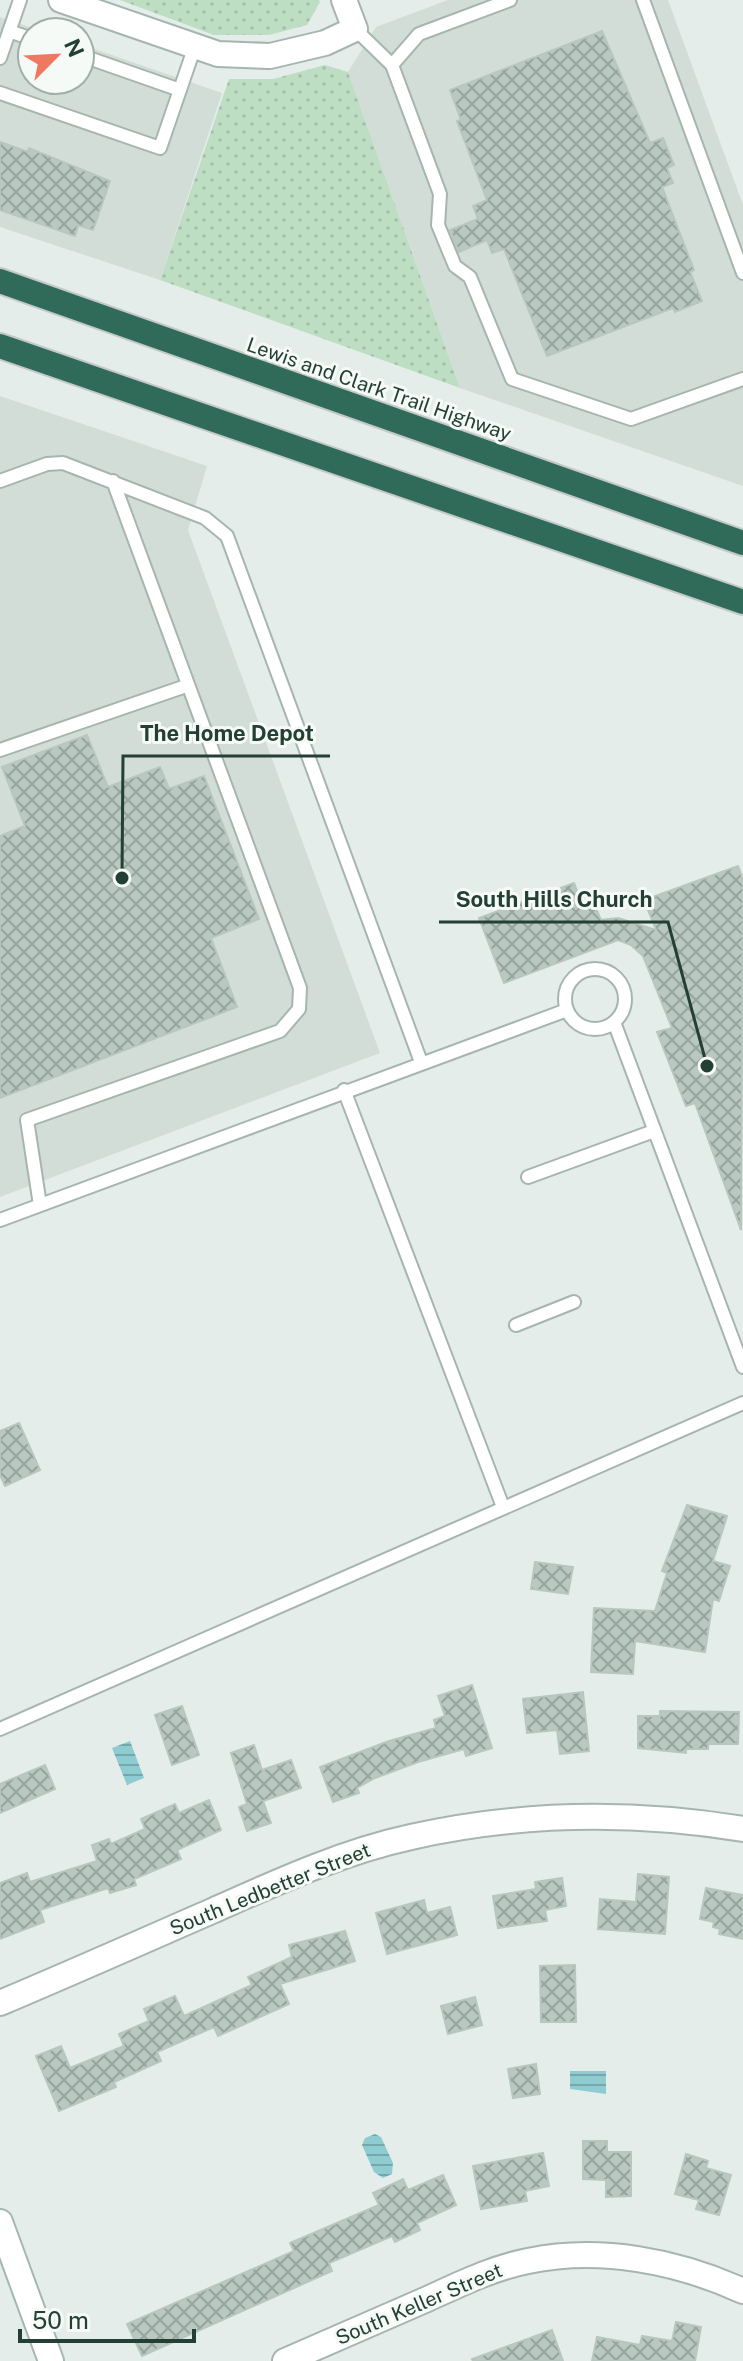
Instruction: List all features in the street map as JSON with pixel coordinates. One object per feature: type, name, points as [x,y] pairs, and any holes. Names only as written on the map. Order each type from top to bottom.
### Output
[{"type":"highway","name":"Lewis and Clark Trail Highway","points":[[0,281],[743,543]]},
{"type":"highway","points":[[0,346],[743,602]]},
{"type":"street","points":[[61,0],[218,54],[270,56],[325,43],[355,29],[345,0]]},
{"type":"street","name":"South Ledbetter Street","points":[[0,2003],[314,1867],[410,1837],[484,1823],[570,1815],[660,1818],[743,1829]]},
{"type":"street","points":[[0,2222],[51,2361]]},
{"type":"street","name":"South Keller Street","points":[[285,2361],[473,2279],[529,2261],[581,2256],[643,2259],[698,2273],[743,2291]]},
{"type":"lane","points":[[0,58],[20,0]]},
{"type":"lane","points":[[392,65],[419,34],[510,0]]},
{"type":"lane","points":[[643,0],[743,273]]},
{"type":"lane","points":[[355,29],[392,65],[440,194],[438,225],[455,266],[470,277],[512,379],[631,419],[743,379]]},
{"type":"lane","points":[[9,31],[16,33]]},
{"type":"lane","points":[[0,93],[160,148],[195,46]]},
{"type":"lane","points":[[96,61],[180,90]]},
{"type":"lane","points":[[0,481],[47,464],[63,463],[205,518],[227,536],[421,1062]]},
{"type":"lane","points":[[40,1205],[27,1120],[280,1031],[299,1009],[300,988],[186,686],[113,481]]},
{"type":"lane","points":[[0,750],[186,686]]},
{"type":"lane","points":[[599,970],[617,979],[622,988],[623,1006],[614,1022],[606,1027],[587,1028],[571,1018],[565,999],[572,980],[579,974],[599,970]]},
{"type":"lane","points":[[0,1220],[344,1090],[567,1010]]},
{"type":"lane","points":[[614,1022],[743,1367]]},
{"type":"lane","points":[[344,1090],[503,1507]]},
{"type":"lane","points":[[528,1177],[654,1131]]},
{"type":"lane","points":[[516,1325],[574,1302]]},
{"type":"lane","points":[[0,1729],[743,1403]]},
{"type":"shaded area","points":[[448,0],[668,0],[743,205],[743,486],[460,388],[348,72],[376,27]]},
{"type":"shaded area","points":[[0,17],[16,22],[16,96],[96,96],[96,50],[222,93],[160,280],[0,227]]},
{"type":"shaded area","points":[[0,396],[207,466],[188,530],[380,1053],[0,1197]]},
{"type":"green space","points":[[120,0],[320,2],[307,25],[269,35],[214,35]]},
{"type":"green space","points":[[325,65],[348,72],[460,388],[160,280],[229,79],[273,79]]},
{"type":"water","points":[[130,1741],[144,1778],[127,1785],[112,1748]]},
{"type":"water","points":[[570,2071],[606,2071],[606,2094],[570,2089]]},
{"type":"water","points":[[375,2134],[381,2137],[393,2163],[392,2174],[383,2178],[374,2172],[362,2145],[365,2138]]},
{"type":"building","points":[[602,31],[650,143],[663,138],[674,165],[667,168],[673,183],[662,187],[694,270],[690,272],[702,301],[675,312],[673,308],[547,356],[504,249],[492,253],[487,240],[459,252],[450,230],[478,219],[473,206],[487,200],[457,121],[461,120],[450,90]]},
{"type":"building","points":[[0,142],[28,152],[29,148],[110,181],[93,230],[78,225],[75,236],[0,210]]},
{"type":"building","points":[[87,735],[108,787],[160,767],[169,789],[204,776],[259,919],[211,938],[237,1007],[0,1098],[0,836],[25,826],[2,767]]},
{"type":"building","points":[[738,866],[743,879],[741,1230],[695,1103],[686,1106],[657,1032],[672,1028],[643,956],[631,945],[618,940],[504,983],[479,918],[574,883],[583,906],[594,904],[601,920],[618,918],[656,930],[644,900]]},
{"type":"building","points":[[19,1423],[40,1470],[5,1486],[0,1475],[0,1431]]},
{"type":"building","points":[[687,1505],[727,1516],[713,1561],[730,1566],[719,1601],[713,1599],[705,1652],[635,1641],[633,1674],[591,1672],[594,1608],[655,1611],[667,1573],[662,1571]]},
{"type":"building","points":[[535,1562],[573,1567],[568,1594],[531,1589]]},
{"type":"building","points":[[472,1685],[492,1748],[466,1756],[464,1749],[418,1762],[375,1778],[357,1788],[359,1793],[333,1802],[320,1767],[389,1741],[436,1728],[434,1720],[445,1716],[438,1696]]},
{"type":"building","points":[[583,1692],[589,1751],[560,1754],[557,1730],[527,1733],[523,1699]]},
{"type":"building","points":[[182,1706],[199,1755],[172,1765],[155,1715]]},
{"type":"building","points":[[660,1711],[739,1712],[738,1744],[708,1744],[708,1749],[686,1749],[686,1753],[638,1748],[638,1716],[660,1716]]},
{"type":"building","points":[[254,1745],[262,1770],[291,1760],[301,1788],[263,1801],[271,1823],[247,1831],[239,1807],[247,1804],[231,1753]]},
{"type":"building","points":[[45,1765],[55,1789],[0,1813],[0,1784]]},
{"type":"building","points":[[209,1800],[221,1830],[177,1850],[181,1859],[134,1879],[136,1885],[110,1893],[108,1888],[40,1910],[44,1922],[0,1939],[0,1883],[27,1873],[30,1882],[97,1861],[92,1845],[109,1839],[111,1844],[145,1829],[141,1819],[175,1804],[179,1813]]},
{"type":"building","points":[[638,1874],[669,1877],[665,1934],[598,1929],[600,1899],[636,1902]]},
{"type":"building","points":[[562,1878],[566,1906],[545,1910],[547,1921],[498,1928],[493,1896],[536,1889],[535,1882]]},
{"type":"building","points":[[706,1888],[743,1895],[743,1939],[719,1934],[720,1929],[713,1927],[714,1922],[700,1919]]},
{"type":"building","points":[[424,1900],[427,1913],[450,1907],[457,1935],[387,1954],[376,1913]]},
{"type":"building","points":[[345,1931],[355,1961],[280,1984],[289,2004],[218,2036],[214,2027],[157,2052],[161,2061],[114,2082],[116,2087],[59,2111],[36,2056],[61,2046],[70,2068],[124,2046],[119,2034],[149,2021],[144,2009],[175,1996],[184,2016],[252,1985],[248,1977],[292,1957],[289,1945]]},
{"type":"building","points":[[575,1965],[576,2022],[541,2022],[540,1966]]},
{"type":"building","points":[[475,1997],[482,2025],[448,2034],[441,2006]]},
{"type":"building","points":[[536,2064],[540,2094],[513,2098],[508,2069]]},
{"type":"building","points":[[583,2141],[607,2141],[607,2152],[631,2152],[631,2196],[606,2197],[606,2180],[583,2179]]},
{"type":"building","points":[[543,2153],[549,2186],[525,2191],[527,2201],[481,2209],[473,2166]]},
{"type":"building","points":[[686,2154],[708,2161],[706,2168],[731,2175],[719,2215],[696,2209],[699,2200],[675,2194]]},
{"type":"building","points":[[443,2175],[456,2205],[417,2223],[420,2230],[395,2242],[392,2236],[329,2263],[332,2271],[142,2356],[127,2324],[294,2251],[290,2243],[379,2205],[373,2193],[403,2179],[408,2190]]},
{"type":"building","points":[[676,2322],[701,2327],[695,2361],[592,2361],[597,2337],[640,2345],[642,2336],[672,2341]]},
{"type":"building","points":[[552,2330],[563,2361],[472,2359]]},
{"type":"place","name":"The Home Depot","points":[[122,878]]},
{"type":"place","name":"South Hills Church","points":[[707,1066]]}]
